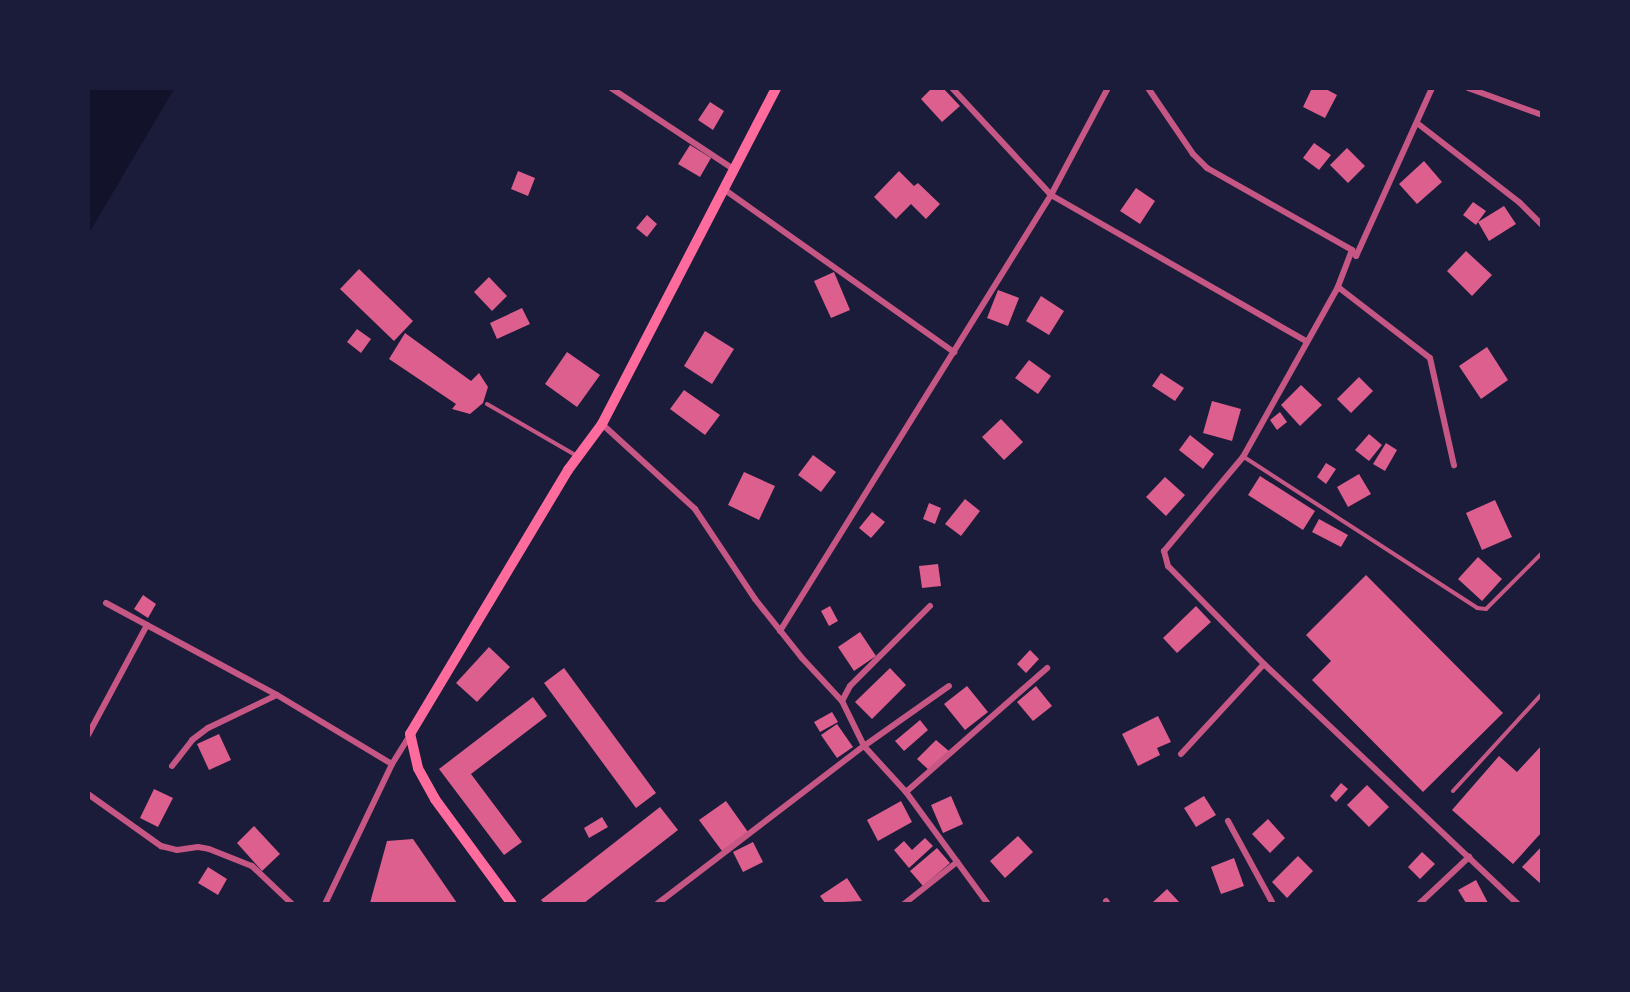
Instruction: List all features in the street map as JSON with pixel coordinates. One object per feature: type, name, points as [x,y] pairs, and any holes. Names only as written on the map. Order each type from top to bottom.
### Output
[{"type":"main road","points":[[512,903],[435,799],[418,768],[411,734],[578,457],[602,424],[776,88]]},
{"type":"street","points":[[611,88],[735,170]]},
{"type":"street","points":[[952,88],[1051,195],[1306,341]]},
{"type":"street","points":[[780,631],[1051,195],[1108,88]]},
{"type":"street","points":[[1148,88],[1193,154],[1207,168],[1352,250],[1356,256],[1432,88]]},
{"type":"street","points":[[1468,88],[1542,115]]},
{"type":"street","points":[[1417,123],[1520,203],[1542,225]]},
{"type":"street","points":[[725,190],[954,352]]},
{"type":"street","points":[[1352,250],[1338,287],[1243,457],[1164,551],[1168,566],[1264,664],[1518,903]]},
{"type":"street","points":[[1338,287],[1430,358],[1454,465]]},
{"type":"street","points":[[602,424],[695,509],[755,599],[842,701],[864,746],[906,792],[988,903]]},
{"type":"street","points":[[106,603],[277,695],[392,764]]},
{"type":"street","points":[[842,701],[850,686],[930,606]]},
{"type":"street","points":[[88,735],[147,625]]},
{"type":"street","points":[[1181,754],[1264,664]]},
{"type":"street","points":[[906,792],[1047,668]]},
{"type":"street","points":[[657,903],[864,746],[949,686]]},
{"type":"street","points":[[172,766],[192,740],[208,728],[277,695]]},
{"type":"street","points":[[325,903],[392,764],[411,734]]},
{"type":"street","points":[[88,794],[161,846],[177,850],[198,847],[209,849],[252,866],[292,903]]},
{"type":"street","points":[[1228,821],[1273,903]]},
{"type":"street","points":[[1419,903],[1469,858]]},
{"type":"street","points":[[904,903],[957,862]]},
{"type":"lane","points":[[487,404],[578,457]]},
{"type":"lane","points":[[1243,457],[1477,608],[1486,609],[1542,553]]},
{"type":"lane","points":[[1453,791],[1542,694]]},
{"type":"shaded area","points":[[88,89],[174,89],[89,233]]},
{"type":"building","points":[[932,88],[943,88],[960,106],[942,122],[921,99]]},
{"type":"building","points":[[1312,88],[1324,88],[1337,95],[1325,118],[1303,107]]},
{"type":"building","points":[[710,102],[724,111],[713,130],[698,120]]},
{"type":"building","points":[[1314,143],[1331,155],[1319,170],[1303,158]]},
{"type":"building","points":[[690,145],[711,158],[700,177],[678,164]]},
{"type":"building","points":[[1347,148],[1365,166],[1348,183],[1330,165]]},
{"type":"building","points":[[1424,161],[1442,182],[1417,204],[1399,184]]},
{"type":"building","points":[[518,171],[535,178],[528,196],[511,189]]},
{"type":"building","points":[[899,171],[914,186],[918,183],[940,204],[926,219],[911,204],[896,219],[874,197]]},
{"type":"building","points":[[1136,188],[1155,201],[1140,224],[1120,211]]},
{"type":"building","points":[[1473,202],[1486,211],[1476,225],[1463,215]]},
{"type":"building","points":[[1504,206],[1516,224],[1489,241],[1478,222]]},
{"type":"building","points":[[647,215],[657,224],[647,237],[636,228]]},
{"type":"building","points":[[1466,251],[1492,275],[1472,296],[1447,271]]},
{"type":"building","points":[[359,269],[413,321],[394,341],[340,289]]},
{"type":"building","points":[[834,272],[850,310],[831,318],[814,281]]},
{"type":"building","points":[[489,277],[507,296],[492,311],[474,292]]},
{"type":"building","points":[[998,290],[1019,298],[1008,326],[987,318]]},
{"type":"building","points":[[1041,296],[1064,311],[1049,335],[1026,321]]},
{"type":"building","points":[[522,308],[530,324],[497,339],[490,323]]},
{"type":"building","points":[[357,329],[371,339],[361,353],[347,342]]},
{"type":"building","points":[[705,331],[734,349],[712,384],[684,366]]},
{"type":"building","points":[[405,333],[471,381],[479,373],[488,387],[483,403],[470,414],[452,409],[456,404],[389,359]]},
{"type":"building","points":[[1487,347],[1508,380],[1481,399],[1459,366]]},
{"type":"building","points":[[567,352],[600,375],[577,407],[545,384]]},
{"type":"building","points":[[1029,360],[1051,376],[1038,394],[1015,378]]},
{"type":"building","points":[[1161,373],[1184,388],[1175,401],[1152,386]]},
{"type":"building","points":[[1359,377],[1373,391],[1351,413],[1337,399]]},
{"type":"building","points":[[1301,385],[1322,405],[1300,426],[1281,405]]},
{"type":"building","points":[[684,390],[720,415],[705,435],[670,409]]},
{"type":"building","points":[[1212,401],[1241,409],[1232,441],[1203,433]]},
{"type":"building","points":[[1280,412],[1287,422],[1277,430],[1270,420]]},
{"type":"building","points":[[1001,419],[1023,442],[1004,460],[982,437]]},
{"type":"building","points":[[1369,434],[1382,445],[1369,461],[1355,450]]},
{"type":"building","points":[[1190,435],[1214,454],[1203,469],[1179,450]]},
{"type":"building","points":[[1386,443],[1397,450],[1385,471],[1373,464]]},
{"type":"building","points":[[813,455],[836,472],[821,492],[798,475]]},
{"type":"building","points":[[1326,463],[1336,469],[1326,484],[1317,477]]},
{"type":"building","points":[[744,472],[775,486],[759,520],[728,505]]},
{"type":"building","points":[[1359,474],[1371,494],[1348,507],[1337,487]]},
{"type":"building","points":[[1260,476],[1315,511],[1303,530],[1248,495]]},
{"type":"building","points":[[1165,477],[1185,495],[1166,516],[1146,497]]},
{"type":"building","points":[[965,499],[980,511],[961,536],[945,524]]},
{"type":"building","points":[[1495,500],[1512,537],[1482,550],[1466,513]]},
{"type":"building","points":[[929,503],[941,508],[935,524],[923,519]]},
{"type":"building","points":[[872,512],[885,522],[871,538],[859,528]]},
{"type":"building","points":[[1319,519],[1348,535],[1341,547],[1312,532]]},
{"type":"building","points":[[1478,557],[1502,579],[1482,601],[1458,579]]},
{"type":"building","points":[[938,564],[941,586],[922,588],[919,566]]},
{"type":"building","points":[[1366,575],[1503,713],[1423,792],[1312,680],[1331,661],[1306,635]]},
{"type":"building","points":[[143,595],[156,604],[148,618],[134,609]]},
{"type":"building","points":[[830,606],[838,621],[829,626],[821,611]]},
{"type":"building","points":[[1196,606],[1211,622],[1177,653],[1163,638]]},
{"type":"building","points":[[860,632],[876,656],[854,671],[838,647]]},
{"type":"building","points":[[489,647],[510,667],[477,702],[456,683]]},
{"type":"building","points":[[1030,650],[1039,659],[1026,673],[1017,664]]},
{"type":"building","points":[[564,668],[656,793],[636,808],[544,683]]},
{"type":"building","points":[[890,668],[906,685],[872,719],[855,702]]},
{"type":"building","points":[[967,686],[988,712],[965,730],[944,704]]},
{"type":"building","points":[[1036,686],[1052,706],[1033,721],[1017,702]]},
{"type":"building","points":[[533,697],[547,716],[471,774],[522,842],[504,855],[439,769]]},
{"type":"building","points":[[832,712],[838,722],[820,732],[814,722]]},
{"type":"building","points":[[1158,716],[1171,742],[1157,748],[1160,755],[1138,766],[1122,734]]},
{"type":"building","points":[[920,720],[928,730],[904,751],[895,741]]},
{"type":"building","points":[[837,724],[853,747],[837,758],[821,735]]},
{"type":"building","points":[[219,734],[231,760],[209,770],[197,744]]},
{"type":"building","points":[[936,740],[950,752],[931,772],[917,759]]},
{"type":"building","points":[[1542,745],[1542,832],[1513,864],[1452,810],[1499,756],[1517,772]]},
{"type":"building","points":[[1341,783],[1348,789],[1336,802],[1330,796]]},
{"type":"building","points":[[1367,785],[1389,807],[1369,827],[1347,805]]},
{"type":"building","points":[[154,789],[173,798],[158,827],[140,818]]},
{"type":"building","points":[[951,796],[963,824],[943,833],[931,805]]},
{"type":"building","points":[[1204,796],[1216,815],[1196,827],[1184,808]]},
{"type":"building","points":[[726,801],[748,832],[722,851],[699,820]]},
{"type":"building","points":[[901,801],[912,822],[878,841],[867,820]]},
{"type":"building","points":[[660,807],[678,830],[584,903],[544,903],[541,900]]},
{"type":"building","points":[[602,817],[608,827],[589,838],[584,828]]},
{"type":"building","points":[[1268,819],[1285,838],[1270,853],[1252,834]]},
{"type":"building","points":[[254,826],[280,854],[262,871],[237,843]]},
{"type":"building","points":[[1018,836],[1033,852],[1005,878],[990,861]]},
{"type":"building","points":[[925,838],[933,846],[909,868],[894,850],[904,841],[912,850]]},
{"type":"building","points":[[413,839],[457,903],[370,903],[387,841]]},
{"type":"building","points":[[753,842],[763,862],[743,872],[733,852]]},
{"type":"building","points":[[1542,846],[1542,885],[1522,867]]},
{"type":"building","points":[[937,848],[950,863],[923,886],[910,871]]},
{"type":"building","points":[[1422,852],[1435,864],[1420,879],[1408,867]]},
{"type":"building","points":[[1298,856],[1313,871],[1287,898],[1272,882]]},
{"type":"building","points":[[1234,858],[1244,886],[1221,894],[1211,867]]},
{"type":"building","points":[[208,867],[227,879],[218,895],[198,883]]},
{"type":"building","points":[[847,878],[862,901],[825,903],[820,896]]},
{"type":"building","points":[[1476,880],[1488,903],[1466,903],[1458,890]]},
{"type":"building","points":[[1167,889],[1180,903],[1152,903]]}]
